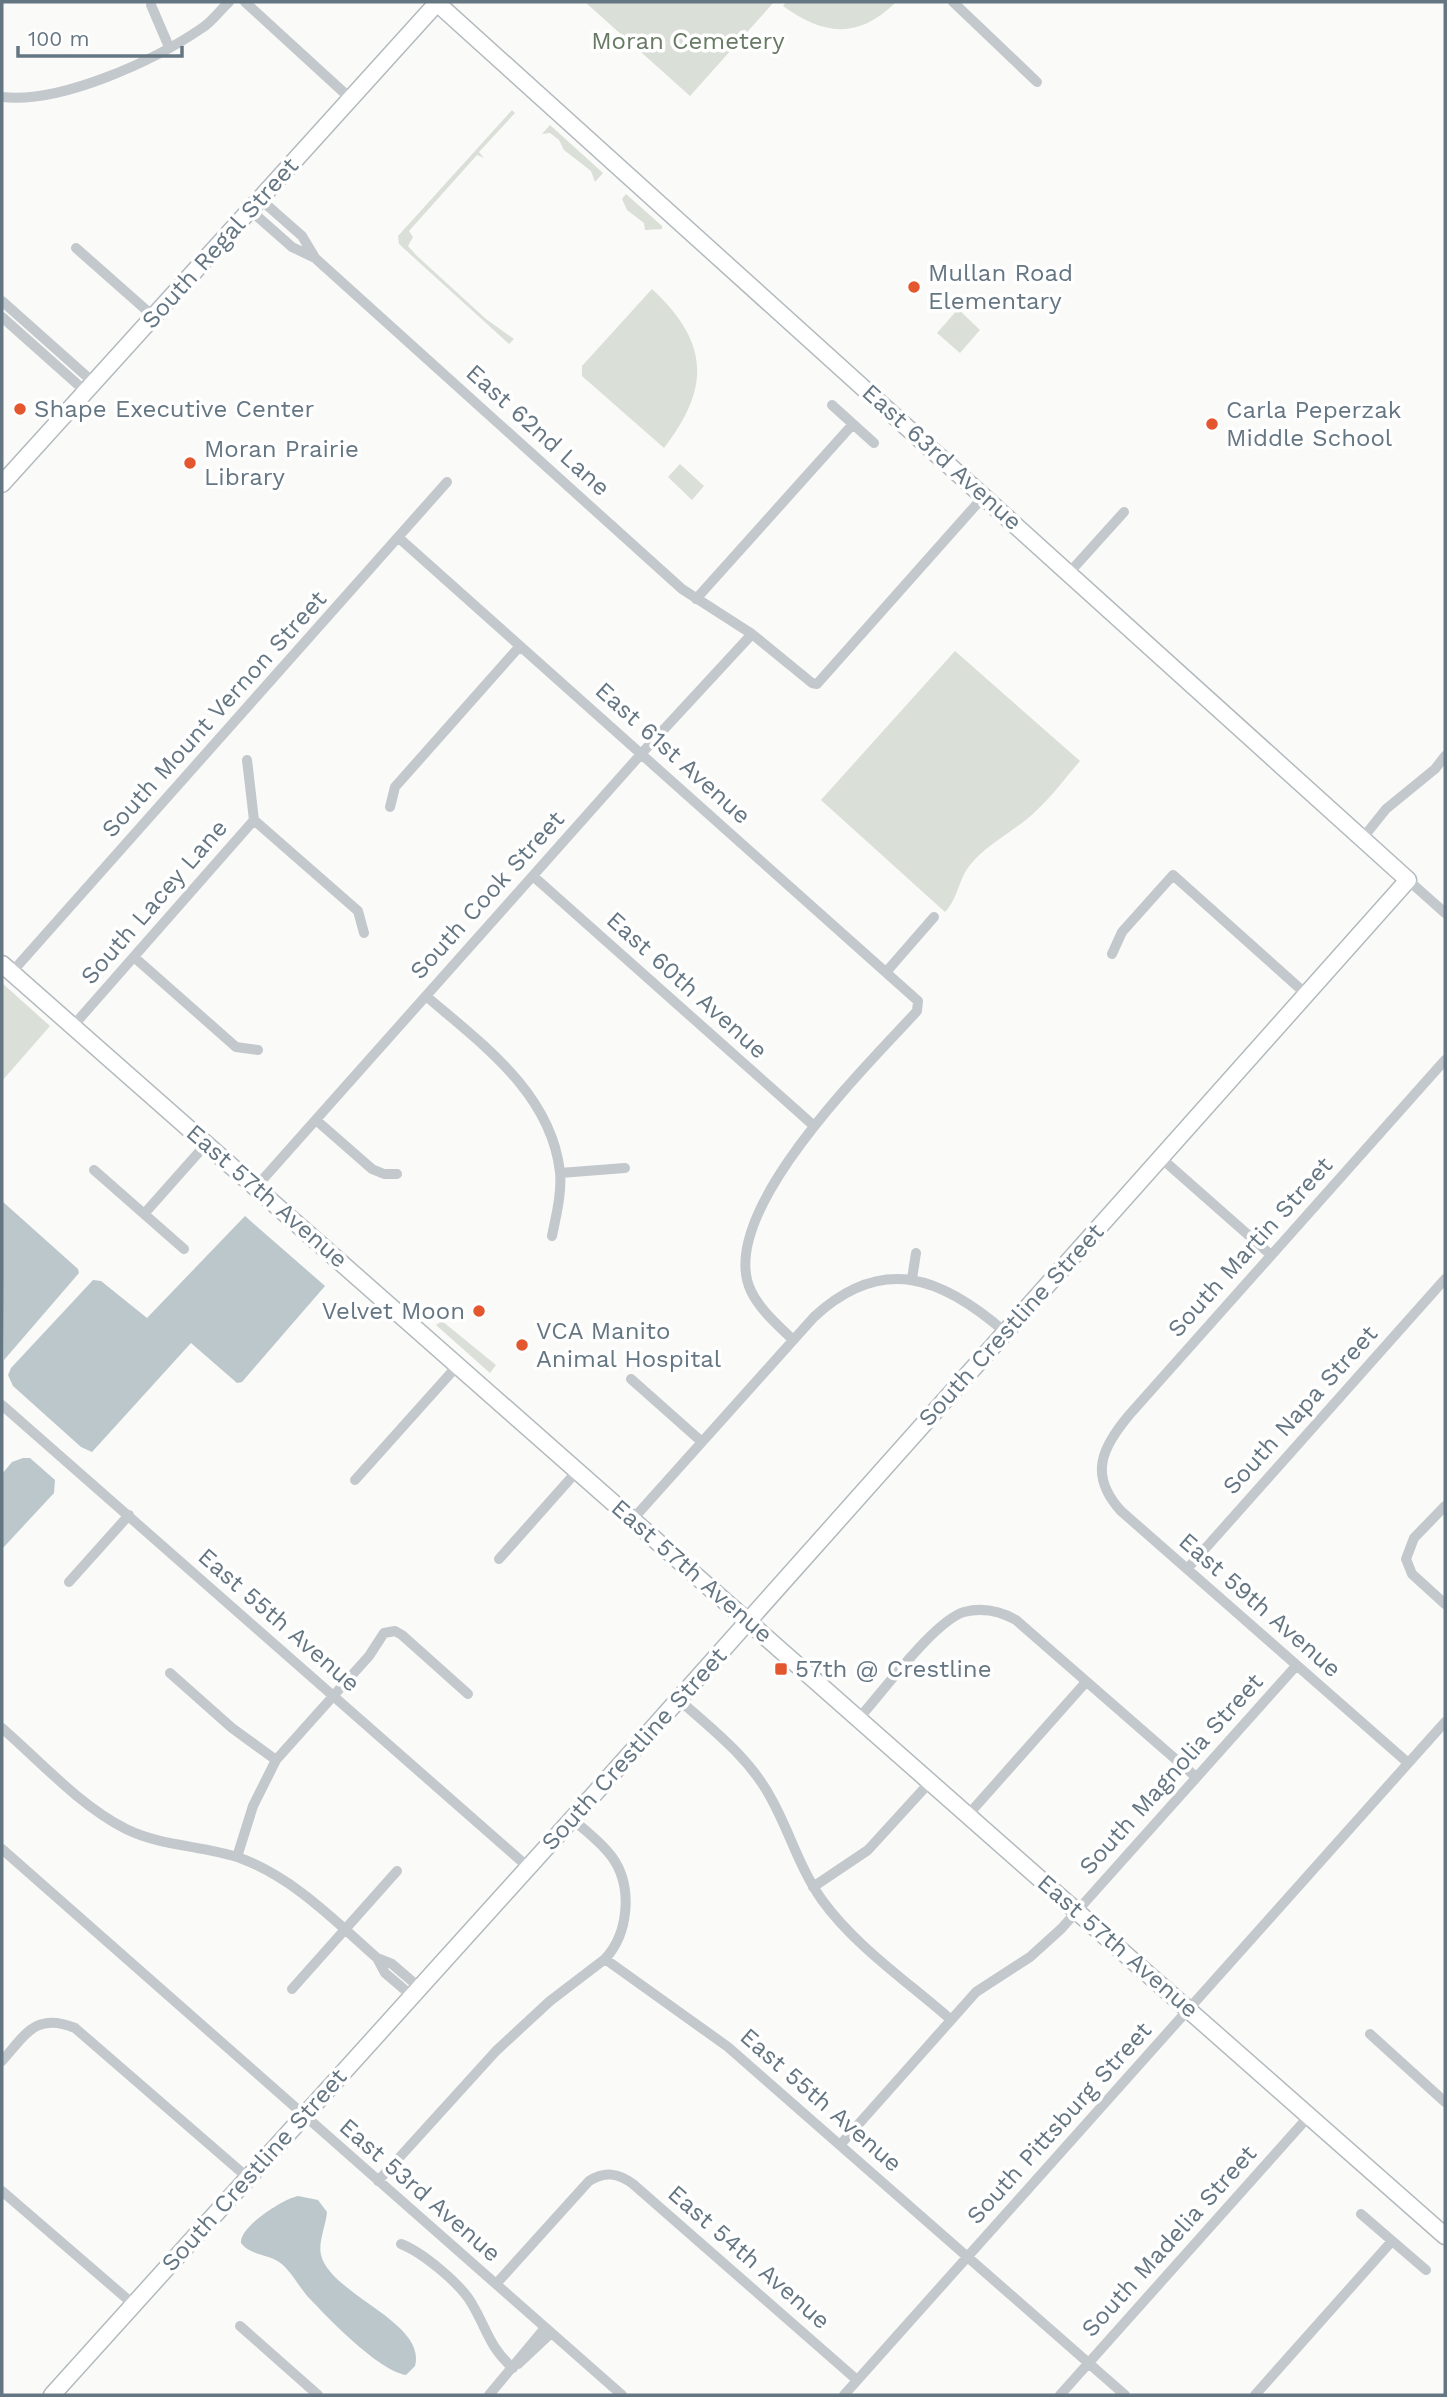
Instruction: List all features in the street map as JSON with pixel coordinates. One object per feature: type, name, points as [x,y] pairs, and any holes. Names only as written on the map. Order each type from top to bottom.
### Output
[{"type":"street","points":[[2,97],[15,99],[83,88],[169,47],[204,27],[229,2]]},
{"type":"street","points":[[245,2],[352,100]]},
{"type":"street","name":"South Regal Street","points":[[2,484],[352,100],[437,2]]},
{"type":"street","name":"East 63rd Avenue","points":[[437,2],[1445,913]]},
{"type":"street","points":[[953,2],[1037,82]]},
{"type":"street","points":[[151,5],[169,47]]},
{"type":"street","name":"East 62nd Lane","points":[[255,204],[287,223],[302,236],[316,258],[696,599],[752,634],[802,677],[817,684],[984,496]]},
{"type":"street","name":"East 62nd Lane","points":[[255,204],[292,247],[316,258]]},
{"type":"street","points":[[76,248],[153,316]]},
{"type":"street","points":[[2,301],[89,386]]},
{"type":"street","points":[[2,317],[89,386]]},
{"type":"street","points":[[832,405],[874,443]]},
{"type":"street","points":[[696,599],[853,424]]},
{"type":"street","name":"South Mount Vernon Street","points":[[7,968],[447,482]]},
{"type":"street","points":[[1069,573],[1124,512]]},
{"type":"street","name":"East 61st Avenue","points":[[399,537],[918,1001],[917,1011],[813,1125]]},
{"type":"street","name":"South Cook Street","points":[[256,1187],[642,753],[752,634]]},
{"type":"street","points":[[390,807],[395,787],[520,646]]},
{"type":"street","points":[[1362,839],[1386,810],[1435,769],[1445,756]]},
{"type":"street","name":"South Lacey Lane","points":[[73,1026],[254,820],[247,760]]},
{"type":"street","points":[[254,820],[358,911],[364,933]]},
{"type":"street","points":[[1112,954],[1122,932],[1172,875],[1306,994]]},
{"type":"street","name":"East 60th Avenue","points":[[533,876],[813,1125]]},
{"type":"street","name":"South Crestline Street","points":[[52,2395],[572,1819],[1408,880]]},
{"type":"street","points":[[887,971],[934,918]]},
{"type":"street","points":[[134,957],[236,1047],[258,1050]]},
{"type":"street","name":"East 57th Avenue","points":[[7,968],[1445,2236]]},
{"type":"street","points":[[426,996],[488,1049],[526,1088],[550,1134],[560,1174],[552,1236]]},
{"type":"street","name":"South Martin Street","points":[[1102,1470],[1103,1457],[1112,1435],[1445,1060]]},
{"type":"street","points":[[316,1120],[372,1168],[384,1174],[397,1174]]},
{"type":"street","points":[[793,1340],[768,1315],[750,1290],[746,1265],[748,1238],[795,1150],[813,1125]]},
{"type":"street","points":[[144,1214],[207,1143]]},
{"type":"street","points":[[1161,1158],[1271,1255]]},
{"type":"street","points":[[560,1174],[625,1168]]},
{"type":"street","points":[[94,1170],[184,1249]]},
{"type":"street","points":[[912,1279],[916,1253]]},
{"type":"street","points":[[634,1519],[823,1308],[845,1294],[871,1284],[912,1279],[934,1284],[968,1301],[1005,1332]]},
{"type":"street","name":"South Napa Street","points":[[1186,1569],[1445,1279]]},
{"type":"street","points":[[355,1480],[458,1365]]},
{"type":"street","points":[[631,1379],[702,1442]]},
{"type":"street","name":"East 55th Avenue","points":[[2,1405],[528,1867]]},
{"type":"street","points":[[499,1559],[578,1470]]},
{"type":"street","name":"East 59th Avenue","points":[[1102,1470],[1103,1483],[1113,1503],[1407,1762]]},
{"type":"street","points":[[1445,1506],[1414,1538],[1406,1559],[1412,1574],[1445,1604]]},
{"type":"street","points":[[69,1582],[129,1515]]},
{"type":"street","points":[[859,1718],[940,1627],[953,1617],[976,1610],[998,1612],[1016,1620],[1196,1777]]},
{"type":"street","points":[[237,1857],[253,1806],[276,1760],[369,1656],[379,1639],[390,1631],[401,1635],[468,1694]]},
{"type":"street","name":"South Magnolia Street","points":[[840,2145],[984,1984],[1030,1957],[1049,1941],[1296,1666]]},
{"type":"street","points":[[170,1673],[232,1728],[276,1760]]},
{"type":"street","points":[[968,1815],[1086,1682]]},
{"type":"street","points":[[678,1699],[724,1740],[763,1784],[813,1887],[856,1937],[950,2019]]},
{"type":"street","name":"South Pittsburg Street","points":[[844,2395],[1445,1722]]},
{"type":"street","points":[[2,1728],[108,1819],[167,1844],[237,1857],[284,1880],[377,1958],[385,1973],[416,1992]]},
{"type":"street","points":[[813,1887],[868,1850],[931,1781]]},
{"type":"street","points":[[378,2180],[505,2042],[550,2001],[605,1959],[613,1949],[623,1923],[623,1881],[608,1852],[572,1819]]},
{"type":"street","name":"East 53rd Avenue","points":[[2,1849],[620,2395]]},
{"type":"street","points":[[292,1989],[397,1871]]},
{"type":"street","name":"East 55th Avenue","points":[[605,1959],[708,2031],[968,2255],[1125,2395]]},
{"type":"street","points":[[2,2061],[33,2026],[55,2021],[75,2028],[247,2177]]},
{"type":"street","points":[[1370,2034],[1445,2102]]},
{"type":"street","name":"South Madelia Street","points":[[1060,2395],[1309,2116]]},
{"type":"street","name":"East 54th Avenue","points":[[496,2284],[581,2188],[595,2178],[608,2174],[620,2175],[857,2380]]},
{"type":"street","points":[[2,2190],[133,2304]]},
{"type":"street","points":[[1361,2214],[1426,2270]]},
{"type":"street","points":[[1256,2395],[1392,2241]]},
{"type":"street","points":[[401,2244],[420,2254],[465,2294],[492,2346],[513,2368]]},
{"type":"street","points":[[240,2326],[318,2395]]},
{"type":"street","points":[[489,2395],[548,2330]]},
{"type":"green space","name":"Moran Cemetery","points":[[585,2],[774,2],[690,96]]},
{"type":"green space","points":[[786,2],[896,2],[868,23],[840,29],[812,23],[798,16],[783,6]]},
{"type":"green space","points":[[512,110],[515,113],[479,152],[484,158],[477,155],[409,231],[413,237],[408,246],[486,319],[514,339],[509,344],[399,244],[398,236]]},
{"type":"green space","points":[[550,125],[603,173],[595,182],[591,171],[564,150],[559,140],[550,133],[542,134]]},
{"type":"green space","points":[[626,194],[662,226],[662,229],[645,230],[644,223],[627,210],[622,199]]},
{"type":"green space","points":[[652,289],[685,328],[697,365],[696,385],[690,405],[664,448],[582,376],[582,366]]},
{"type":"green space","points":[[958,309],[980,330],[960,353],[937,333]]},
{"type":"green space","points":[[680,464],[704,486],[692,500],[668,477]]},
{"type":"green space","points":[[955,651],[1080,761],[1037,810],[970,865],[945,912],[821,800]]},
{"type":"green space","points":[[2,983],[50,1026],[2,1081]]},
{"type":"green space","points":[[442,1321],[496,1365],[490,1373],[436,1325]]},
{"type":"shaded area","points":[[2,1201],[78,1269],[79,1273],[4,1360]]},
{"type":"shaded area","points":[[245,1216],[325,1286],[242,1382],[237,1383],[191,1343],[92,1452],[81,1447],[13,1386],[8,1375],[11,1368],[93,1280],[101,1281],[147,1318]]},
{"type":"shaded area","points":[[30,1458],[55,1480],[54,1493],[2,1549],[2,1474],[12,1462]]},
{"type":"shaded area","points":[[298,2196],[318,2200],[327,2212],[320,2250],[328,2269],[407,2336],[415,2350],[415,2366],[406,2375],[382,2364],[355,2343],[310,2299],[283,2265],[249,2250],[241,2243],[242,2237],[254,2222],[273,2208]]},
{"type":"place","name":"Mullan Road Elementary","points":[[914,287]]},
{"type":"place","name":"Shape Executive Center","points":[[20,409]]},
{"type":"place","name":"Carla Peperzak Middle School","points":[[1212,424]]},
{"type":"place","name":"Moran Prairie Library","points":[[190,463]]},
{"type":"place","name":"Velvet Moon","points":[[479,1311]]},
{"type":"place","name":"VCA Manito Animal Hospital","points":[[522,1345]]},
{"type":"place","name":"57th @ Crestline","points":[[781,1669]]}]
